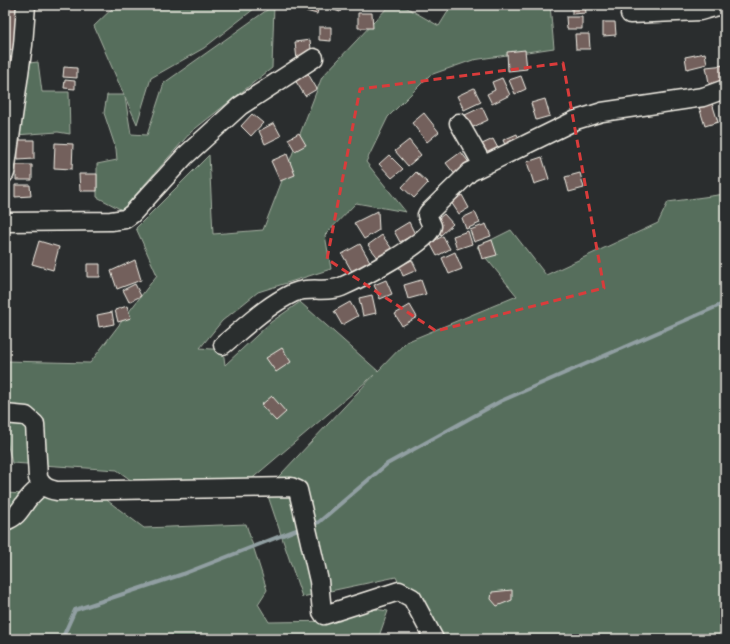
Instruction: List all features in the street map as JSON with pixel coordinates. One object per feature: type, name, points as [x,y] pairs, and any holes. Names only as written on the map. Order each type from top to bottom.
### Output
[{"type":"street","points":[[5,172],[23,45],[26,5]]},
{"type":"street","points":[[630,14],[700,11],[721,5]]},
{"type":"street","points":[[5,222],[111,221],[125,219],[132,214],[185,156],[240,106],[314,58]]},
{"type":"street","points":[[223,346],[261,312],[294,292],[315,289],[341,288],[348,283],[361,279],[398,257],[429,234],[432,226],[427,215],[431,210],[464,176],[483,165],[576,120],[591,115],[703,97],[725,89]]},
{"type":"street","points":[[459,123],[483,165]]},
{"type":"street","points":[[5,414],[26,416],[35,424],[38,478],[42,485],[57,491],[291,487],[298,490],[320,581],[322,612],[324,615],[399,591],[412,598],[434,639]]},
{"type":"street","points":[[5,521],[19,513],[28,499],[42,485]]},
{"type":"highlighted area","points":[[563,63],[604,288],[436,331],[327,259],[360,89]]},
{"type":"green space","points":[[116,5],[259,5],[204,48],[151,78],[137,124],[125,97],[131,134],[147,135],[164,83],[274,5],[272,68],[191,132],[122,210],[97,197],[97,164],[117,160],[116,149],[104,113],[107,95],[124,95],[94,26]]},
{"type":"green space","points":[[390,5],[402,5],[439,26],[452,5],[550,5],[554,48],[473,60],[430,75],[388,117],[366,162],[406,212],[356,203],[325,235],[331,269],[258,292],[222,321],[200,348],[223,350],[225,365],[271,322],[300,302],[378,371],[406,342],[517,296],[477,247],[511,230],[546,275],[658,223],[668,202],[725,194],[725,639],[425,639],[396,577],[302,597],[266,490],[374,375],[235,493],[150,494],[117,470],[12,463],[5,434],[5,361],[90,363],[157,275],[136,228],[209,155],[213,234],[263,230],[322,77]]},
{"type":"green space","points":[[38,62],[42,92],[69,92],[70,134],[58,132],[15,135],[29,63]]},
{"type":"green space","points":[[5,493],[104,498],[144,528],[246,524],[267,590],[258,604],[269,622],[340,621],[361,607],[388,611],[378,639],[5,639]]},
{"type":"building","points":[[19,5],[20,50],[5,50],[5,6]]},
{"type":"building","points":[[304,5],[319,5],[317,14],[302,10]]},
{"type":"building","points":[[329,5],[342,5],[340,12],[328,8]]},
{"type":"building","points":[[572,5],[585,5],[586,13],[572,14]]},
{"type":"building","points":[[358,13],[372,13],[373,28],[358,28]]},
{"type":"building","points":[[566,17],[582,17],[582,29],[567,29]]},
{"type":"building","points":[[603,22],[615,22],[616,35],[603,36]]},
{"type":"building","points":[[319,27],[331,27],[331,41],[319,40]]},
{"type":"building","points":[[575,34],[589,34],[590,49],[576,49]]},
{"type":"building","points":[[310,40],[312,58],[297,60],[295,42]]},
{"type":"building","points":[[525,50],[527,69],[508,71],[507,52]]},
{"type":"building","points":[[705,53],[707,64],[687,69],[685,57]]},
{"type":"building","points":[[5,57],[12,57],[12,77],[5,77]]},
{"type":"building","points":[[725,65],[725,85],[710,88],[706,67]]},
{"type":"building","points":[[64,67],[77,68],[77,78],[63,77]]},
{"type":"building","points":[[307,72],[317,89],[305,96],[295,80]]},
{"type":"building","points":[[521,76],[526,89],[515,94],[509,80]]},
{"type":"building","points":[[502,78],[510,95],[492,104],[487,94],[495,90],[492,82]]},
{"type":"building","points":[[65,80],[75,81],[75,89],[64,88]]},
{"type":"building","points":[[474,88],[481,102],[464,110],[457,96]]},
{"type":"building","points":[[545,99],[550,116],[536,120],[531,103]]},
{"type":"building","points":[[712,103],[718,122],[705,126],[699,107]]},
{"type":"building","points":[[482,107],[488,120],[469,129],[463,116]]},
{"type":"building","points":[[424,113],[439,132],[427,142],[412,123]]},
{"type":"building","points":[[252,114],[263,123],[251,136],[241,126]]},
{"type":"building","points":[[274,123],[281,136],[265,144],[259,131]]},
{"type":"building","points":[[299,133],[306,145],[295,151],[288,139]]},
{"type":"building","points":[[517,134],[522,146],[508,152],[503,140]]},
{"type":"building","points":[[493,139],[500,152],[486,159],[480,145]]},
{"type":"building","points":[[17,140],[34,140],[34,159],[18,160]]},
{"type":"building","points":[[409,140],[421,155],[408,166],[395,151]]},
{"type":"building","points":[[55,143],[73,144],[72,169],[54,168]]},
{"type":"building","points":[[461,152],[471,165],[456,176],[446,163]]},
{"type":"building","points":[[287,154],[295,175],[280,181],[271,161]]},
{"type":"building","points":[[389,155],[403,169],[392,178],[379,164]]},
{"type":"building","points":[[542,157],[549,179],[534,184],[527,162]]},
{"type":"building","points":[[16,165],[32,165],[32,180],[16,180]]},
{"type":"building","points":[[416,172],[428,183],[414,198],[402,187]]},
{"type":"building","points":[[580,173],[584,188],[569,192],[565,177]]},
{"type":"building","points":[[79,174],[97,174],[97,191],[80,191]]},
{"type":"building","points":[[15,185],[30,185],[31,196],[15,197]]},
{"type":"building","points":[[462,195],[469,208],[459,214],[451,202]]},
{"type":"building","points":[[378,211],[379,230],[364,239],[354,223]]},
{"type":"building","points":[[475,212],[480,223],[466,229],[462,218]]},
{"type":"building","points":[[444,214],[453,224],[441,235],[432,224]]},
{"type":"building","points":[[409,222],[415,234],[400,242],[394,231]]},
{"type":"building","points":[[486,224],[491,236],[474,242],[470,230]]},
{"type":"building","points":[[468,231],[472,244],[457,249],[453,236]]},
{"type":"building","points":[[382,235],[392,249],[379,259],[368,245]]},
{"type":"building","points":[[443,236],[450,249],[437,256],[430,243]]},
{"type":"building","points":[[492,240],[497,255],[482,259],[478,245]]},
{"type":"building","points":[[39,241],[59,247],[53,270],[32,264]]},
{"type":"building","points":[[360,244],[372,265],[354,275],[342,254]]},
{"type":"building","points":[[455,252],[462,269],[449,274],[442,258]]},
{"type":"building","points":[[135,260],[141,280],[117,289],[111,271]]},
{"type":"building","points":[[412,260],[417,270],[403,276],[399,266]]},
{"type":"building","points":[[87,264],[100,264],[100,277],[87,277]]},
{"type":"building","points":[[386,280],[392,294],[380,299],[374,285]]},
{"type":"building","points":[[421,280],[426,294],[408,299],[404,285]]},
{"type":"building","points":[[135,284],[141,296],[129,302],[123,290]]},
{"type":"building","points":[[372,295],[376,313],[363,316],[359,298]]},
{"type":"building","points":[[350,302],[358,316],[342,325],[334,311]]},
{"type":"building","points":[[410,305],[417,317],[402,326],[395,314]]},
{"type":"building","points":[[127,306],[131,318],[118,322],[115,310]]},
{"type":"building","points":[[112,312],[114,324],[99,327],[97,315]]},
{"type":"building","points":[[282,348],[291,362],[276,372],[266,358]]},
{"type":"building","points":[[272,396],[286,412],[276,421],[261,405]]},
{"type":"building","points":[[512,590],[512,600],[497,606],[491,599],[492,592]]},
{"type":"waterway","points":[[310,525],[319,522],[387,464],[501,401],[725,303]]},
{"type":"waterway","points":[[62,639],[75,610],[183,574],[301,528]]}]
